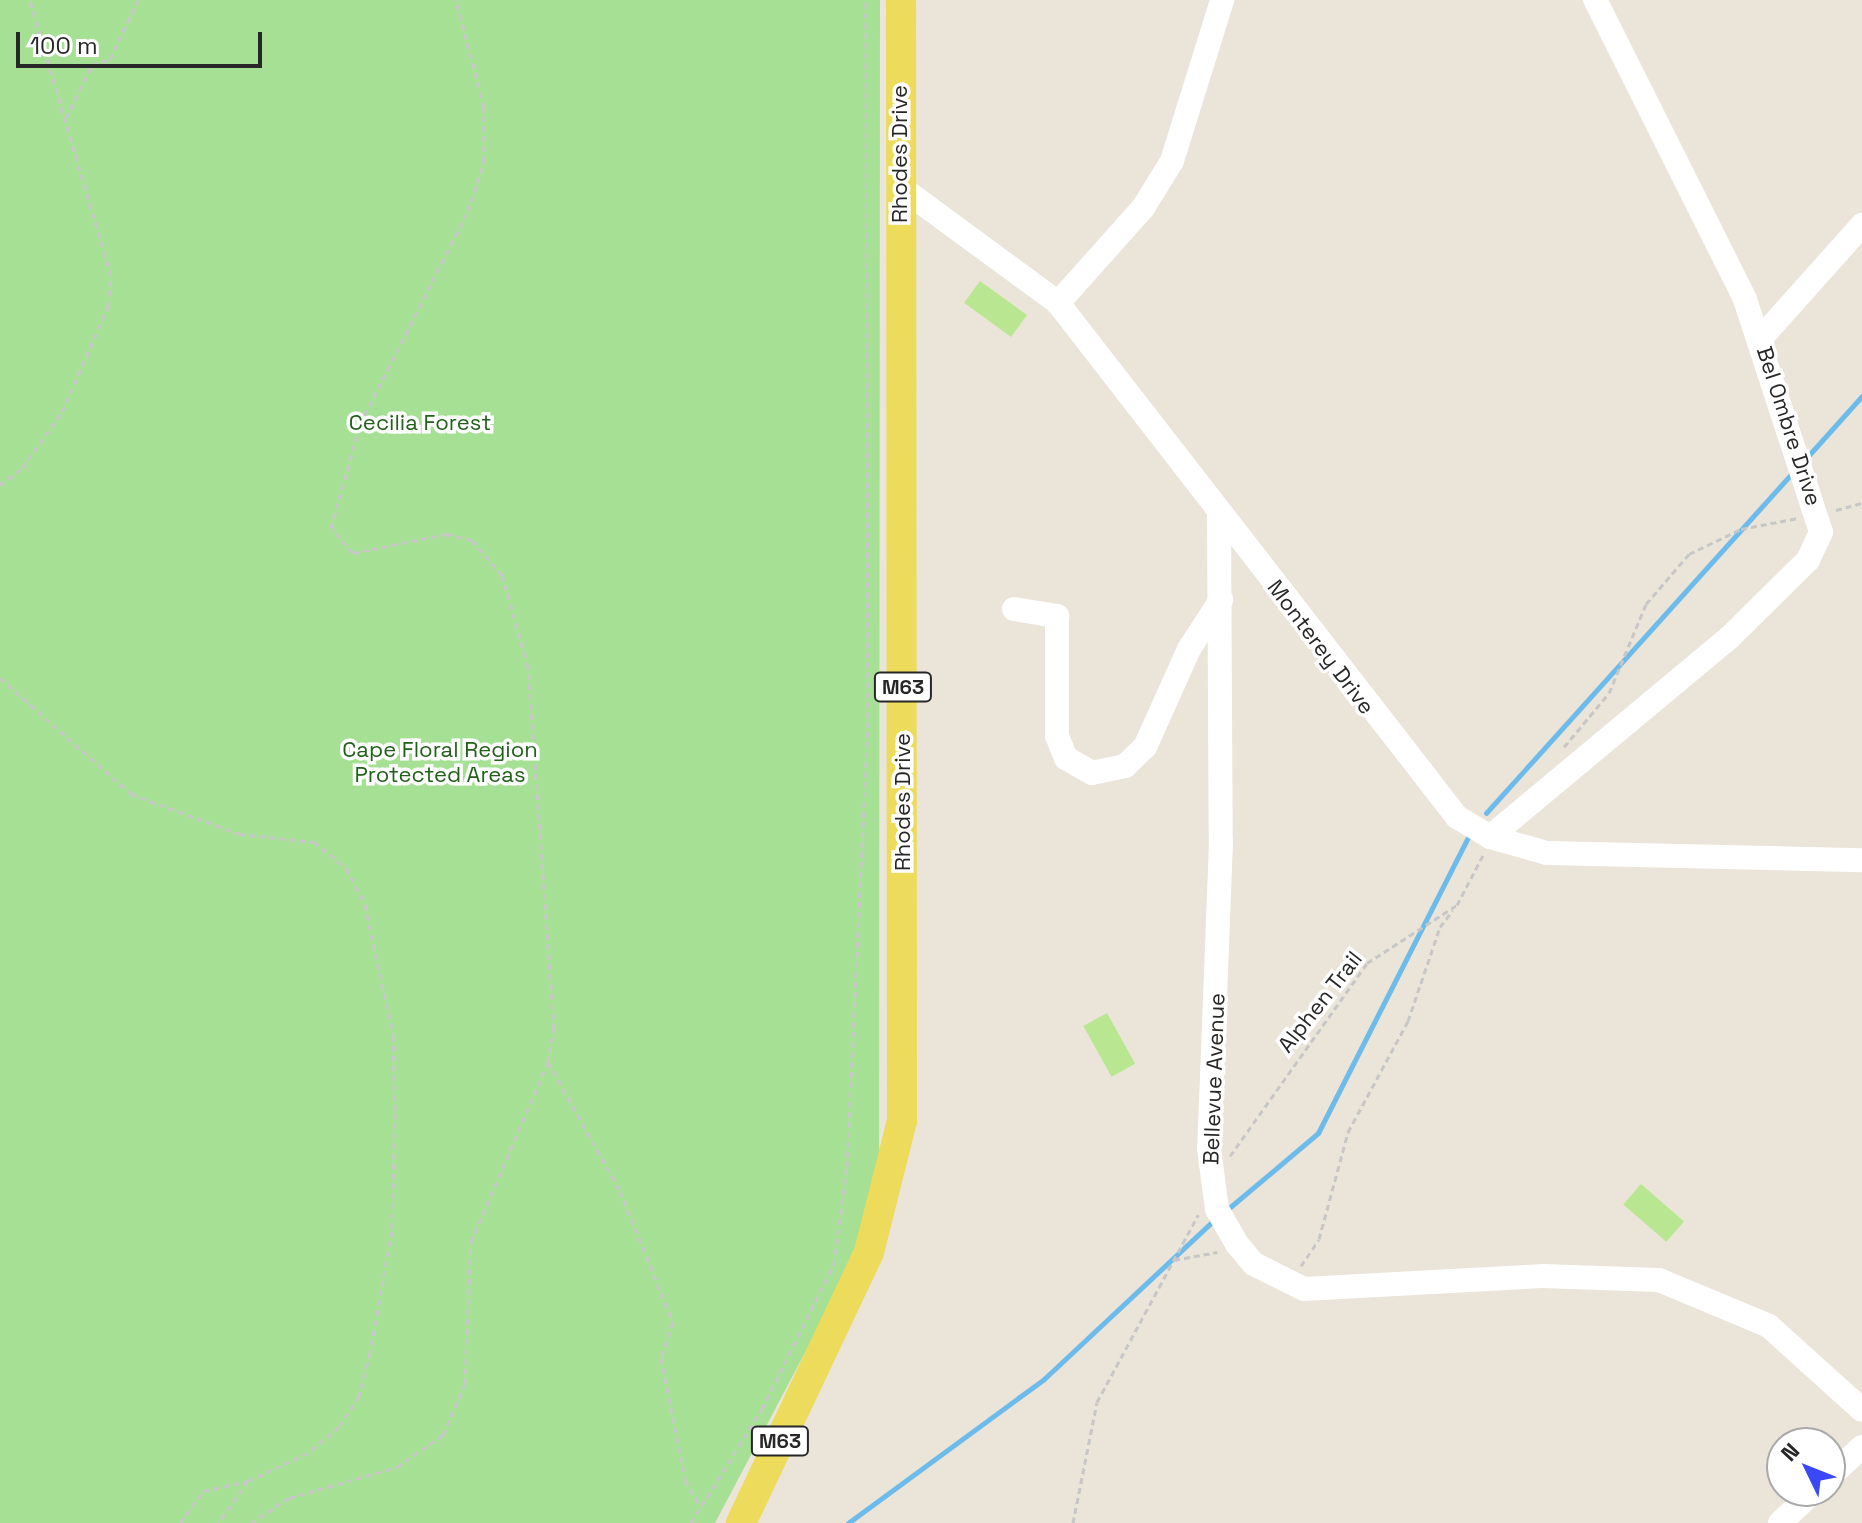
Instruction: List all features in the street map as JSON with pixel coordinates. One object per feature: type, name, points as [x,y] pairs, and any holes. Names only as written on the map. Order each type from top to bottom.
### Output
[{"type":"main road","name":"Rhodes Drive","points":[[741,1523],[873,1242],[902,1121],[901,0]]},
{"type":"street","points":[[1058,303],[1143,208],[1172,161],[1222,0]]},
{"type":"street","name":"Bel Ombre Drive","points":[[1490,837],[1797,573],[1820,543],[1818,515],[1761,338],[1595,0]]},
{"type":"street","name":"Monterey Drive","points":[[899,186],[1058,303],[1417,774],[1457,817],[1490,837],[1573,855],[1862,860]]},
{"type":"street","points":[[1761,338],[1862,225]]},
{"type":"street","name":"Bellevue Avenue","points":[[1219,514],[1221,600],[1212,1186],[1217,1209],[1249,1258],[1279,1279],[1322,1290],[1542,1276],[1659,1280],[1769,1326],[1862,1410]]},
{"type":"street","points":[[1014,609],[1057,616],[1057,736],[1066,758],[1092,773],[1125,766],[1145,747],[1189,649],[1221,600]]},
{"type":"street","points":[[1846,1462],[1862,1447]]},
{"type":"street","points":[[1780,1523],[1797,1507]]},
{"type":"path","points":[[0,485],[22,468],[62,412],[108,306],[107,244],[30,0]]},
{"type":"path","points":[[66,118],[92,65],[110,59],[138,0]]},
{"type":"path","points":[[251,1523],[289,1498],[397,1467],[443,1435],[465,1384],[471,1242],[548,1062],[554,1029],[528,667],[502,575],[472,540],[447,534],[353,553],[331,528],[347,455],[468,211],[484,162],[484,107],[456,0]]},
{"type":"path","points":[[691,1523],[762,1409],[834,1264],[847,1167],[868,728],[866,0]]},
{"type":"path","points":[[1560,753],[1609,693],[1646,604],[1689,554],[1741,529],[1818,515],[1862,503]]},
{"type":"path","points":[[0,678],[131,794],[239,834],[314,842],[337,857],[365,905],[393,1035],[393,1219],[370,1353],[359,1396],[339,1427],[308,1453],[248,1481],[204,1491],[180,1523]]},
{"type":"path","points":[[1294,1270],[1314,1252],[1348,1132],[1408,1021],[1440,927],[1457,905],[1490,837]]},
{"type":"path","name":"Alphen Trail","points":[[1073,1523],[1097,1402],[1212,1186],[1367,963],[1457,905]]},
{"type":"path","points":[[548,1062],[620,1191],[673,1322],[661,1358],[685,1480],[700,1506]]},
{"type":"path","points":[[1174,1260],[1218,1252],[1249,1258]]},
{"type":"path","points":[[218,1523],[248,1481]]},
{"type":"green space","name":"Cape Floral Region Protected Areas","points":[[0,0],[880,0],[879,1181],[866,1237],[715,1523],[0,1523]]},
{"type":"green space","points":[[980,281],[1027,315],[1011,337],[964,303]]},
{"type":"green space","points":[[1107,1013],[1135,1064],[1112,1077],[1083,1026]]},
{"type":"green space","points":[[1641,1184],[1684,1221],[1666,1242],[1623,1204]]},
{"type":"waterway","points":[[1809,455],[1862,396]]},
{"type":"waterway","points":[[1486,813],[1793,472]]},
{"type":"waterway","points":[[1229,1208],[1318,1133],[1467,839]]},
{"type":"waterway","points":[[848,1523],[1044,1379],[1212,1222]]},
{"type":"park label","name":"Cecilia Forest","points":[[420,423]]}]
